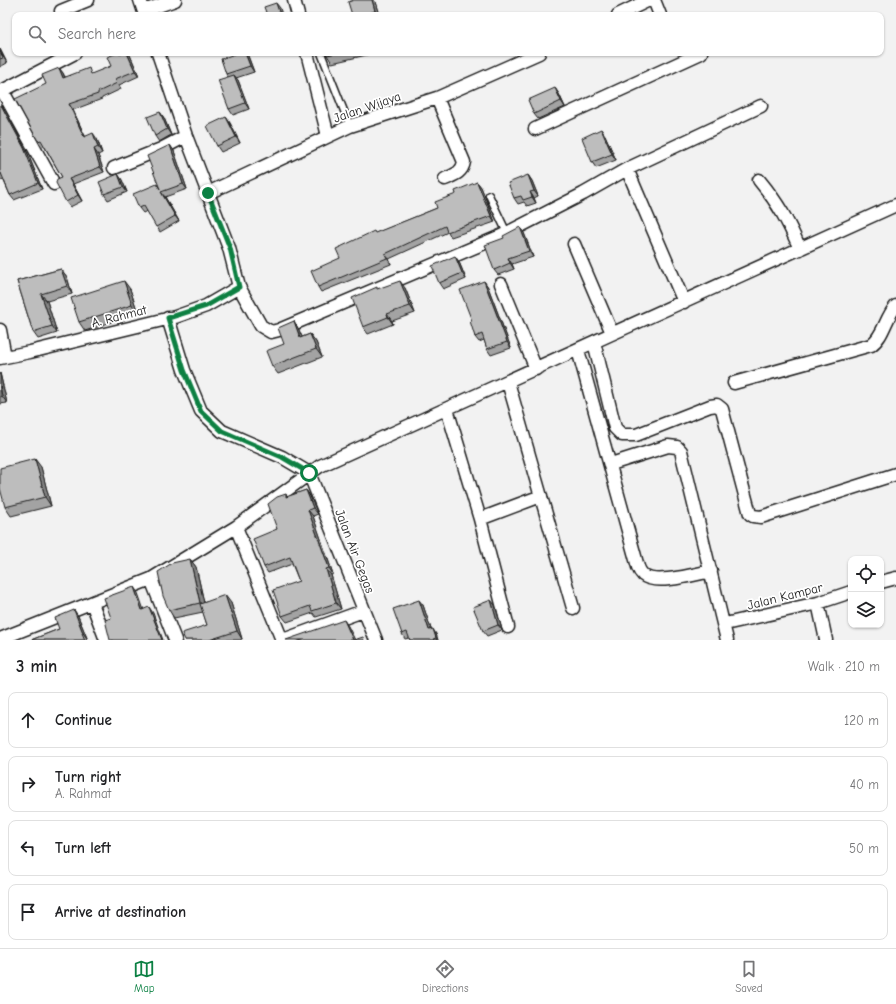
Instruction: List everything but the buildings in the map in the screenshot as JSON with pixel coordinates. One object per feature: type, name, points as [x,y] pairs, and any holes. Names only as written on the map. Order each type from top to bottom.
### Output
[{"type":"street","points":[[61,11],[88,0]]},
{"type":"street","points":[[143,9],[175,0]]},
{"type":"street","points":[[294,0],[297,12]]},
{"type":"street","points":[[624,12],[649,0]]},
{"type":"street","points":[[654,0],[659,12]]},
{"type":"street","points":[[54,184],[1,91],[69,56]]},
{"type":"street","points":[[159,56],[186,136],[230,248],[239,287],[261,326],[271,332],[508,232],[584,194],[628,169],[761,106]]},
{"type":"street","points":[[308,56],[328,136]]},
{"type":"street","name":"Jalan Wijaya","points":[[208,193],[350,126],[438,98],[532,56]]},
{"type":"street","points":[[535,129],[678,58]]},
{"type":"street","points":[[438,98],[464,162],[463,168],[459,172],[445,179]]},
{"type":"street","points":[[114,168],[161,149],[186,136]]},
{"type":"street","points":[[628,169],[684,302]]},
{"type":"street","points":[[759,180],[774,198],[788,219],[800,249]]},
{"type":"street","points":[[0,639],[151,579],[236,526],[320,466],[896,205]]},
{"type":"street","points":[[574,244],[612,333]]},
{"type":"street","points":[[500,284],[536,369]]},
{"type":"street","name":"A. Rahmat","points":[[2,358],[168,318],[206,306],[239,287]]},
{"type":"street","points":[[734,383],[871,345],[879,337],[891,312],[896,306]]},
{"type":"street","points":[[168,318],[184,370],[201,411],[222,431],[282,457],[309,473]]},
{"type":"street","points":[[0,330],[2,358]]},
{"type":"street","points":[[594,342],[616,428],[622,435],[636,435],[710,406],[717,405],[722,409],[750,514],[753,516],[761,517],[896,474]]},
{"type":"street","points":[[578,350],[611,464],[638,567],[643,576],[655,580],[664,580],[711,571]]},
{"type":"street","points":[[508,382],[573,608]]},
{"type":"street","points":[[447,409],[480,519],[508,627]]},
{"type":"street","points":[[611,464],[668,446],[677,447],[681,451],[725,624],[727,640]]},
{"type":"street","name":"Jalan Air Gegas","points":[[309,473],[376,640]]},
{"type":"street","points":[[480,519],[541,496]]},
{"type":"street","points":[[236,526],[283,640],[364,611]]},
{"type":"street","points":[[884,581],[896,578]]},
{"type":"street","points":[[151,579],[174,640]]},
{"type":"street","name":"Jalan Kampar","points":[[725,624],[818,603],[848,593]]},
{"type":"street","points":[[92,603],[106,640]]},
{"type":"street","points":[[818,603],[826,640]]},
{"type":"lane","points":[[321,56],[350,126]]},
{"type":"lane","points":[[489,194],[508,232]]},
{"type":"route","points":[[208,193],[230,248],[239,287],[206,306],[168,318],[184,370],[201,411],[222,431],[282,457],[309,473]]}]
